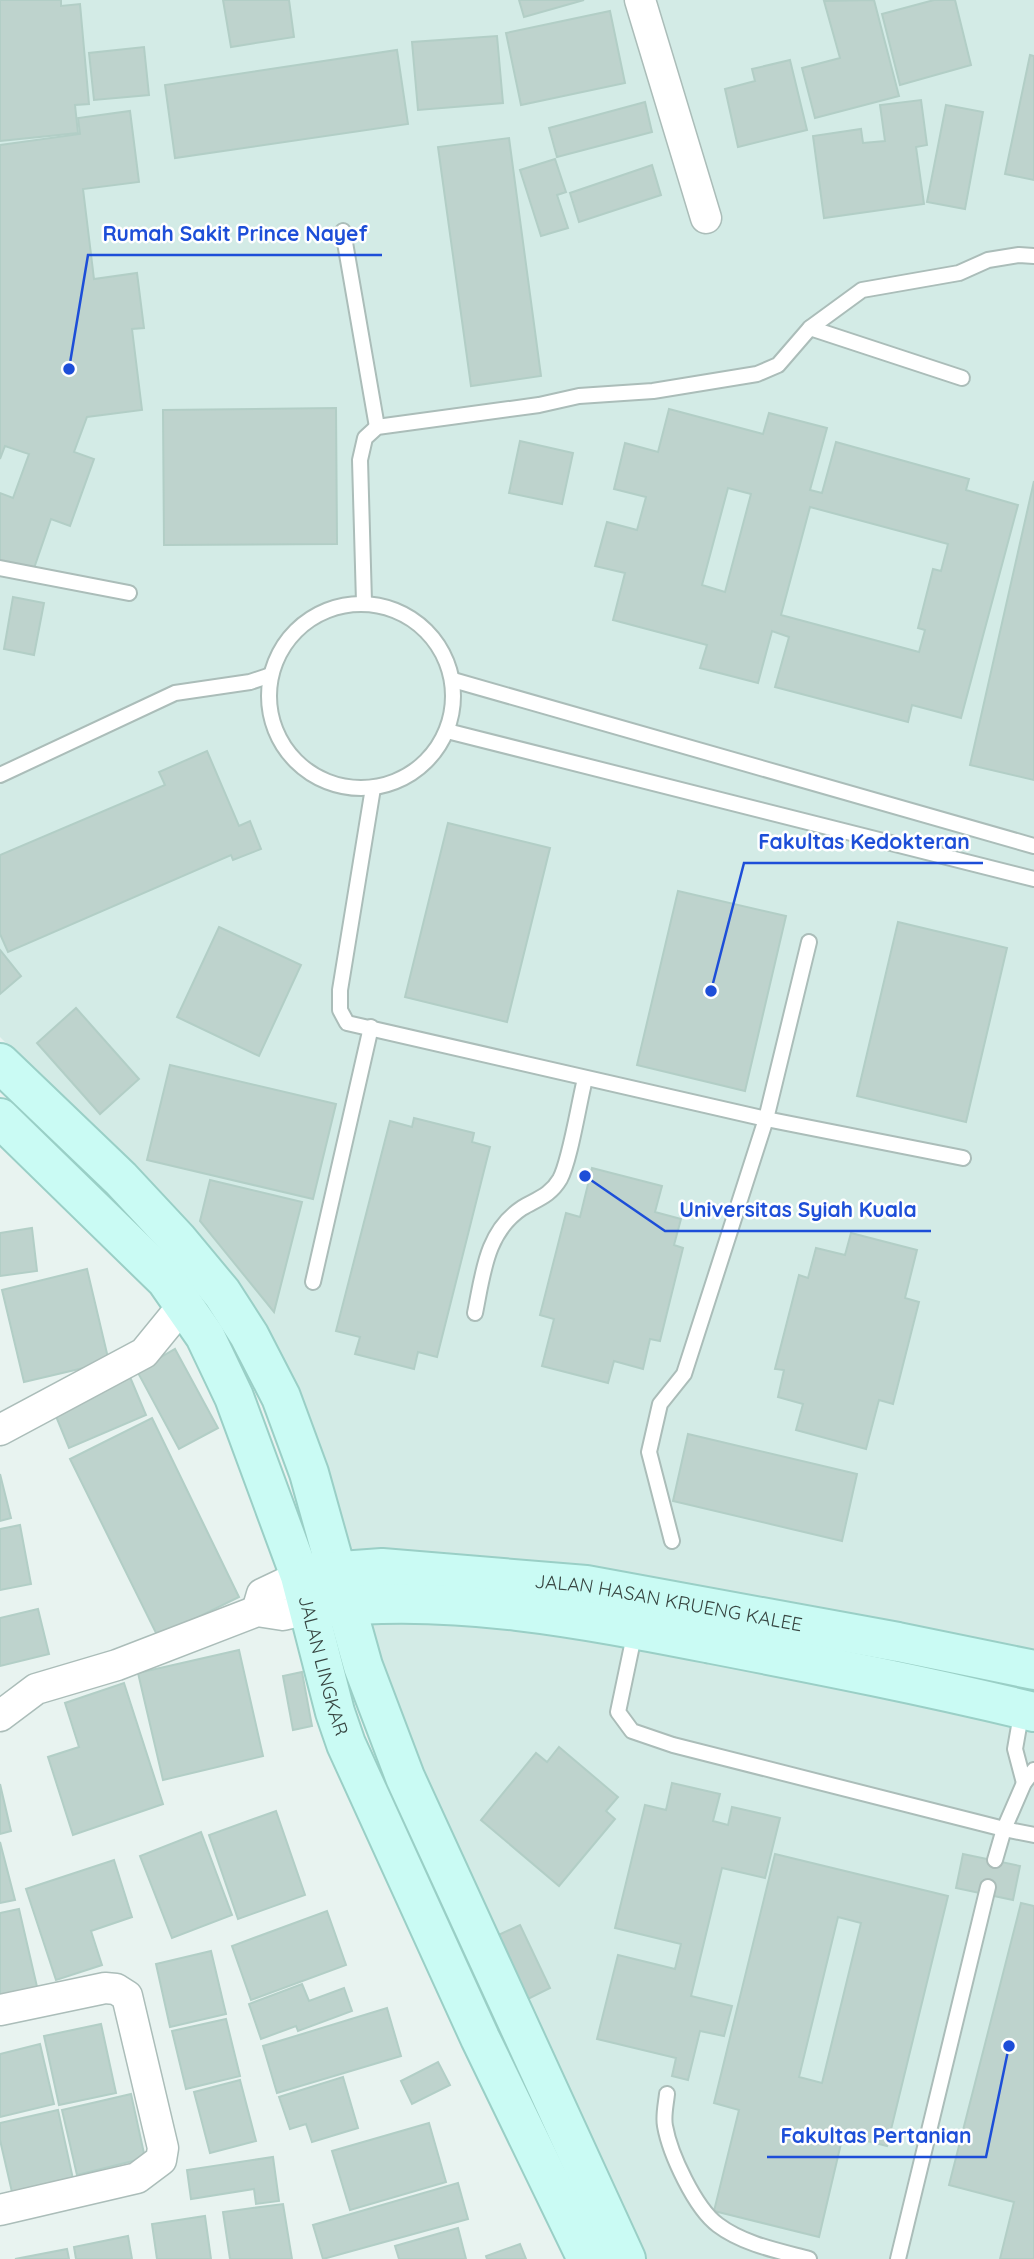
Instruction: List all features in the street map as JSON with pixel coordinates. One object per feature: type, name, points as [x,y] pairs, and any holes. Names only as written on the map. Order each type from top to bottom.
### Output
[{"type":"street","points":[[639,0],[706,218]]},
{"type":"street","points":[[0,1063],[121,1179],[177,1239],[222,1293],[249,1335],[281,1397],[309,1473],[363,1666],[405,1777],[626,2259]]},
{"type":"street","name":"JALAN LINGKAR","points":[[0,1118],[166,1280],[205,1336],[234,1398],[304,1592],[346,1744],[480,2038],[587,2259]]},
{"type":"street","points":[[0,1430],[144,1353],[184,1304]]},
{"type":"street","name":"JALAN HASAN KRUENG KALEE","points":[[304,1592],[342,1587],[382,1568],[586,1585],[898,1642],[1033,1663]]},
{"type":"street","name":"JALAN HASAN KRUENG KALEE","points":[[342,1587],[393,1602],[472,1607],[636,1629],[940,1688],[1028,1711]]},
{"type":"street","points":[[0,1716],[36,1689],[117,1665],[257,1611],[272,1615],[304,1592]]},
{"type":"street","points":[[1028,1711],[1033,1663]]},
{"type":"street","points":[[0,2010],[105,1988],[117,1989],[127,1996],[163,2148],[161,2160],[137,2178],[0,2210]]},
{"type":"lane","points":[[343,231],[377,427]]},
{"type":"lane","points":[[364,602],[360,460],[365,438],[377,427],[539,405],[579,396],[653,391],[757,374],[778,365],[810,328],[862,290],[959,273],[988,260],[1019,254],[1034,256]]},
{"type":"lane","points":[[810,328],[962,378]]},
{"type":"lane","points":[[0,568],[130,593]]},
{"type":"lane","points":[[364,602],[395,608],[423,625],[442,650],[453,680],[453,705],[447,731],[430,758],[404,779],[373,788],[344,787],[316,777],[293,759],[277,734],[269,705],[271,675],[283,645],[305,622],[333,607],[364,602]]},
{"type":"lane","points":[[0,775],[175,693],[250,682],[271,675]]},
{"type":"lane","points":[[453,680],[1034,846]]},
{"type":"lane","points":[[447,731],[1034,879]]},
{"type":"lane","points":[[373,788],[340,990],[340,1010],[347,1023],[766,1119],[963,1158]]},
{"type":"lane","points":[[672,1541],[649,1452],[660,1404],[684,1374],[766,1119],[809,942]]},
{"type":"lane","points":[[313,1282],[371,1027]]},
{"type":"lane","points":[[475,1313],[489,1246],[510,1220],[522,1209],[545,1197],[561,1178],[585,1079]]},
{"type":"lane","points":[[636,1629],[618,1712],[632,1731],[673,1745],[1034,1835]]},
{"type":"lane","points":[[1024,1783],[1015,1749],[1028,1711]]},
{"type":"lane","points":[[995,1860],[1004,1829],[1024,1783],[1034,1770]]},
{"type":"lane","points":[[898,2259],[988,1887]]},
{"type":"lane","points":[[667,2094],[665,2126],[682,2173],[700,2207],[718,2226],[749,2240],[809,2259]]},
{"type":"shaded area","points":[[0,0],[1034,0],[1034,2259],[638,2259],[423,1784],[363,1619],[282,1366],[68,1105],[0,1037]]},
{"type":"building","points":[[0,0],[61,0],[61,6],[80,4],[89,104],[75,105],[78,133],[0,141]]},
{"type":"building","points":[[223,0],[289,0],[294,37],[231,47]]},
{"type":"building","points":[[519,0],[584,0],[524,17]]},
{"type":"building","points":[[874,0],[899,96],[815,118],[802,68],[840,58],[824,1]]},
{"type":"building","points":[[934,0],[955,0],[971,65],[900,85],[882,14]]},
{"type":"building","points":[[610,11],[625,83],[521,105],[506,33]]},
{"type":"building","points":[[497,36],[503,103],[418,110],[412,42]]},
{"type":"building","points":[[144,47],[149,95],[94,100],[89,53]]},
{"type":"building","points":[[397,50],[408,124],[175,158],[165,85]]},
{"type":"building","points":[[1030,55],[1034,56],[1034,180],[1005,174]]},
{"type":"building","points":[[790,60],[807,130],[738,147],[725,89],[755,81],[752,69]]},
{"type":"building","points":[[921,100],[927,145],[916,147],[924,204],[824,218],[813,136],[861,129],[863,143],[885,141],[880,105]]},
{"type":"building","points":[[645,102],[652,132],[557,157],[549,128]]},
{"type":"building","points":[[946,105],[983,112],[965,209],[927,202]]},
{"type":"building","points":[[130,111],[139,182],[83,189],[94,279],[137,273],[144,328],[132,329],[142,410],[87,417],[74,452],[94,459],[70,526],[51,519],[32,574],[0,563],[0,493],[13,498],[29,454],[5,446],[0,459],[0,145],[80,134],[78,118]]},
{"type":"building","points":[[509,138],[541,376],[471,386],[438,147]]},
{"type":"building","points":[[555,159],[566,192],[557,195],[568,228],[541,236],[520,170]]},
{"type":"building","points":[[652,165],[661,195],[579,222],[570,193]]},
{"type":"building","points":[[336,408],[337,544],[164,545],[163,410]]},
{"type":"building","points":[[669,409],[763,434],[769,413],[827,428],[810,490],[822,493],[836,442],[969,479],[966,490],[1018,505],[961,718],[912,705],[908,722],[775,687],[789,637],[772,631],[758,683],[700,668],[707,645],[613,620],[625,573],[595,566],[607,522],[637,530],[646,497],[614,489],[625,443],[658,452]],"holes":[[[728,488],[751,494],[725,592],[702,585]],[[810,507],[948,544],[941,571],[933,569],[918,628],[925,630],[919,652],[781,615]]]},
{"type":"building","points":[[520,441],[573,453],[562,504],[509,493]]},
{"type":"building","points":[[1034,481],[1034,780],[970,765]]},
{"type":"building","points":[[13,597],[44,603],[34,655],[4,649]]},
{"type":"building","points":[[207,751],[239,826],[250,821],[261,849],[233,860],[231,855],[8,952],[0,934],[0,855],[165,785],[159,772]]},
{"type":"building","points":[[448,823],[550,848],[507,1022],[405,997]]},
{"type":"building","points":[[678,891],[786,916],[745,1091],[637,1065]]},
{"type":"building","points":[[898,922],[1007,948],[966,1122],[857,1096]]},
{"type":"building","points":[[219,927],[301,965],[259,1056],[177,1017]]},
{"type":"building","points":[[0,950],[21,976],[0,994]]},
{"type":"building","points":[[76,1008],[139,1079],[100,1114],[37,1043]]},
{"type":"building","points":[[170,1065],[336,1104],[313,1199],[147,1160]]},
{"type":"building","points":[[414,1118],[474,1133],[472,1142],[490,1147],[437,1357],[418,1352],[414,1369],[355,1354],[360,1337],[336,1331],[390,1121],[412,1127]]},
{"type":"building","points":[[592,1168],[662,1186],[655,1212],[681,1219],[674,1245],[683,1248],[660,1341],[650,1339],[643,1369],[614,1361],[608,1383],[542,1366],[554,1319],[540,1315],[566,1213],[580,1217]]},
{"type":"building","points":[[210,1180],[302,1202],[274,1312],[200,1221]]},
{"type":"building","points":[[32,1228],[37,1271],[0,1276],[0,1233]]},
{"type":"building","points":[[851,1233],[917,1250],[905,1298],[919,1302],[893,1404],[879,1400],[866,1449],[796,1430],[803,1404],[778,1397],[784,1370],[775,1369],[799,1275],[808,1278],[816,1248],[845,1255]]},
{"type":"building","points":[[87,1269],[109,1362],[24,1382],[2,1290]]},
{"type":"building","points":[[175,1349],[218,1428],[179,1449],[137,1371]]},
{"type":"building","points":[[130,1377],[146,1415],[69,1448],[53,1409]]},
{"type":"building","points":[[152,1418],[239,1597],[158,1637],[70,1459]]},
{"type":"building","points":[[688,1434],[857,1474],[842,1541],[673,1501]]},
{"type":"building","points":[[0,1474],[11,1518],[0,1521]]},
{"type":"building","points":[[20,1525],[31,1584],[0,1590],[0,1529]]},
{"type":"building","points":[[38,1609],[49,1654],[0,1666],[0,1618]]},
{"type":"building","points":[[239,1650],[263,1756],[163,1780],[138,1673]]},
{"type":"building","points":[[302,1672],[312,1726],[293,1730],[283,1676]]},
{"type":"building","points":[[124,1683],[163,1804],[73,1835],[48,1757],[79,1747],[65,1703]]},
{"type":"building","points":[[559,1747],[618,1797],[606,1811],[615,1819],[559,1886],[481,1820],[536,1753],[547,1762]]},
{"type":"building","points":[[672,1783],[720,1794],[713,1821],[728,1825],[732,1807],[780,1818],[765,1878],[722,1868],[691,1996],[732,2006],[724,2036],[700,2031],[688,2080],[672,2076],[676,2058],[597,2039],[618,1955],[675,1969],[681,1944],[615,1928],[645,1805],[666,1810]]},
{"type":"building","points":[[0,1784],[11,1831],[0,1834]]},
{"type":"building","points":[[276,1811],[305,1895],[238,1919],[209,1835]]},
{"type":"building","points":[[201,1832],[232,1915],[172,1938],[140,1856]]},
{"type":"building","points":[[0,1842],[15,1900],[0,1903]]},
{"type":"building","points":[[775,1854],[948,1896],[887,2146],[843,2135],[819,2237],[714,2211],[739,2110],[714,2103]],"holes":[[[838,1917],[861,1923],[822,2083],[799,2077]]]},
{"type":"building","points":[[963,1854],[1020,1866],[1013,1900],[956,1888]]},
{"type":"building","points":[[114,1860],[132,1917],[91,1931],[102,1965],[56,1980],[26,1889]]},
{"type":"building","points":[[1021,1903],[1034,1906],[1034,2259],[1000,2259],[1014,2202],[949,2185]]},
{"type":"building","points":[[19,1909],[38,1991],[0,2000],[0,1913]]},
{"type":"building","points":[[327,1911],[346,1965],[251,2000],[232,1946]]},
{"type":"building","points":[[520,1925],[550,1988],[524,2001],[494,1937]]},
{"type":"building","points":[[211,1951],[226,2014],[170,2027],[156,1964]]},
{"type":"building","points":[[302,1984],[309,2001],[344,1988],[352,2011],[298,2031],[296,2026],[261,2039],[249,2004]]},
{"type":"building","points":[[387,2008],[401,2056],[277,2093],[263,2046]]},
{"type":"building","points":[[226,2019],[240,2076],[186,2089],[172,2031]]},
{"type":"building","points":[[101,2024],[116,2093],[59,2105],[44,2036]]},
{"type":"building","points":[[40,2044],[54,2104],[0,2117],[0,2054]]},
{"type":"building","points":[[438,2062],[450,2085],[412,2104],[401,2081]]},
{"type":"building","points":[[343,2077],[358,2128],[312,2142],[306,2124],[290,2129],[279,2097]]},
{"type":"building","points":[[240,2080],[256,2141],[210,2153],[194,2092]]},
{"type":"building","points":[[131,2094],[145,2158],[77,2175],[62,2110]]},
{"type":"building","points":[[58,2110],[73,2179],[12,2192],[0,2140],[0,2123]]},
{"type":"building","points":[[429,2123],[446,2182],[350,2210],[332,2151]]},
{"type":"building","points":[[273,2157],[279,2201],[256,2204],[254,2189],[191,2199],[187,2170]]},
{"type":"building","points":[[458,2183],[468,2219],[323,2259],[313,2225]]},
{"type":"building","points":[[283,2204],[292,2259],[230,2259],[223,2212]]},
{"type":"building","points":[[205,2216],[211,2259],[157,2259],[152,2224]]},
{"type":"building","points":[[458,2228],[466,2259],[399,2259],[395,2246]]},
{"type":"building","points":[[128,2236],[132,2259],[76,2259],[74,2247]]},
{"type":"building","points":[[520,2244],[526,2259],[487,2259],[486,2256]]},
{"type":"building","points":[[67,2249],[69,2259],[15,2259]]},
{"type":"place","name":"Rumah Sakit Prince Nayef","points":[[69,369]]},
{"type":"place","name":"Fakultas Kedokteran","points":[[711,991]]},
{"type":"place","name":"Universitas Syiah Kuala","points":[[585,1176]]},
{"type":"place","name":"Fakultas Pertanian","points":[[1009,2046]]}]
